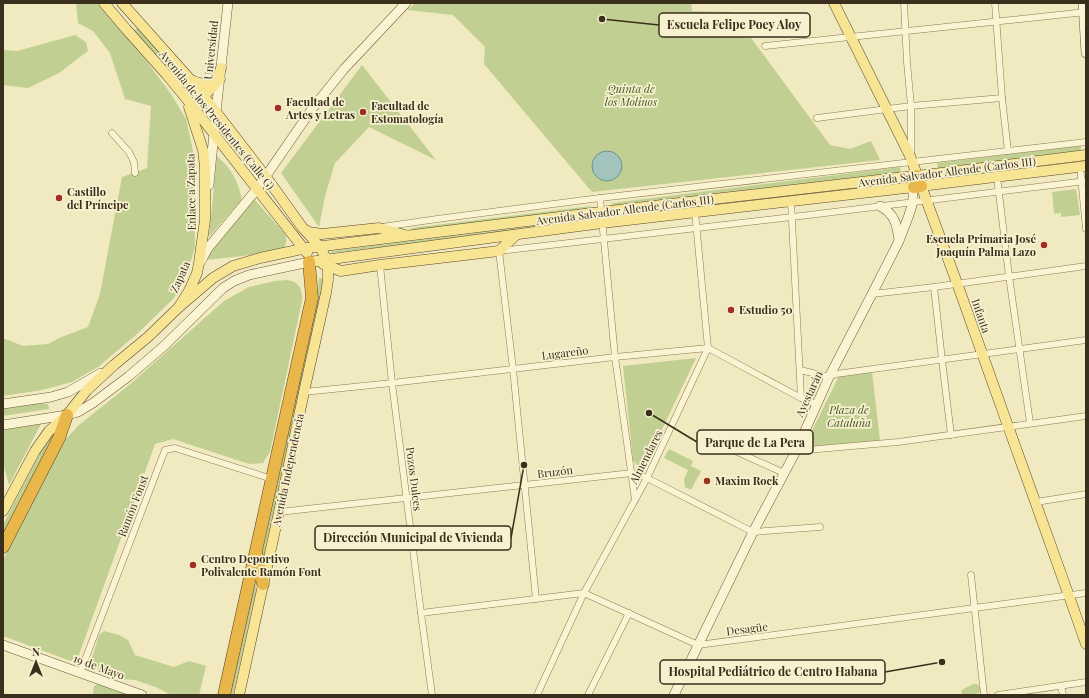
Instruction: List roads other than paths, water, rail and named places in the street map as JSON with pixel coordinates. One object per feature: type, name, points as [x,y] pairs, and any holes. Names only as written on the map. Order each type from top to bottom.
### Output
[{"type":"highway","name":"Avenida Independencia","points":[[224,695],[312,298],[314,257]]},
{"type":"highway","points":[[3,547],[59,438],[67,415]]},
{"type":"highway","points":[[256,551],[263,584]]},
{"type":"main road","name":"Avenida de los Presidentes (Calle G)","points":[[104,3],[187,100],[257,189],[314,257]]},
{"type":"main road","name":"Avenida de los Presidentes (Calle G)","points":[[122,3],[204,96],[266,177],[302,228],[320,247]]},
{"type":"main road","name":"Universidad","points":[[205,220],[228,3]]},
{"type":"main road","points":[[266,177],[312,109],[344,69],[406,3]]},
{"type":"main road","name":"Infanta","points":[[834,3],[912,162],[1070,596],[1086,644]]},
{"type":"main road","points":[[1084,9],[1086,53]]},
{"type":"main road","points":[[126,29],[137,21]]},
{"type":"main road","points":[[191,80],[200,84],[213,82],[218,77],[221,68]]},
{"type":"main road","points":[[187,100],[196,103],[201,100],[220,79]]},
{"type":"main road","name":"Enlace a Zapata","points":[[187,100],[203,150],[205,220],[200,263]]},
{"type":"main road","name":"Avenida Salvador Allende (Carlos III)","points":[[67,415],[78,412],[93,403],[129,376],[164,346],[223,288],[234,281],[249,275],[314,257],[516,235],[602,218],[695,212],[791,201],[1086,155]]},
{"type":"main road","name":"Avenida Salvador Allende (Carlos III)","points":[[314,257],[320,247],[412,236],[602,218],[918,180],[997,177],[1084,164]]},
{"type":"main road","name":"Zapata","points":[[3,507],[35,451],[49,431],[67,415],[87,390],[179,307],[189,291],[200,263],[208,248],[266,177]]},
{"type":"main road","name":"Ayestarán","points":[[674,695],[752,532],[796,451],[829,377],[899,241],[909,215],[918,180]]},
{"type":"main road","points":[[880,206],[889,211],[895,221],[899,241]]},
{"type":"main road","name":"Avenida de los Presidentes (Calle G)","points":[[302,228],[314,257]]},
{"type":"main road","points":[[302,228],[309,232],[322,234],[379,228],[412,236]]},
{"type":"main road","points":[[326,288],[331,280],[341,271],[499,251],[516,235]]},
{"type":"main road","name":"Avenida Independencia","points":[[239,695],[328,280],[314,257],[320,247]]},
{"type":"main road","points":[[290,252],[314,257],[341,271]]},
{"type":"main road","name":"Avenida Salvador Allende (Carlos III)","points":[[179,307],[213,278],[233,266],[248,261],[290,252],[314,257]]},
{"type":"main road","name":"Zapata","points":[[3,404],[51,398],[68,392],[114,365]]},
{"type":"main road","points":[[3,425],[67,415]]},
{"type":"main road","name":"19 de Mayo","points":[[3,645],[142,695]]},
{"type":"street","points":[[904,3],[911,106],[912,162]]},
{"type":"street","points":[[995,3],[1002,98],[1008,151]]},
{"type":"street","points":[[765,46],[905,30],[996,22],[1084,9]]},
{"type":"street","points":[[817,118],[911,106],[1002,98]]},
{"type":"street","points":[[112,133],[130,152],[134,162],[135,173]]},
{"type":"street","name":"Avenida Salvador Allende (Carlos III)","points":[[379,228],[600,198],[1086,142]]},
{"type":"street","points":[[1084,164],[1086,229]]},
{"type":"street","points":[[997,177],[1009,276],[1030,423]]},
{"type":"street","points":[[536,599],[513,369],[499,251],[696,229],[1084,181]]},
{"type":"street","points":[[600,198],[615,357],[635,500]]},
{"type":"street","points":[[791,201],[801,398]]},
{"type":"street","points":[[695,212],[708,348],[801,398],[816,404]]},
{"type":"street","name":"Pozos Dulces","points":[[380,265],[392,383],[432,695]]},
{"type":"street","points":[[872,294],[1086,266]]},
{"type":"street","points":[[934,287],[951,435]]},
{"type":"street","points":[[800,370],[829,377],[836,374],[1086,340]]},
{"type":"street","name":"Lugareño","points":[[304,392],[708,348]]},
{"type":"street","name":"Almendares","points":[[537,695],[584,593],[647,478],[708,348]]},
{"type":"street","points":[[796,451],[898,442],[1086,416]]},
{"type":"street","name":"Ramón Fonst","points":[[80,673],[165,450],[175,448],[272,479]]},
{"type":"street","points":[[735,451],[784,473]]},
{"type":"street","name":"Bruzón","points":[[279,512],[632,473],[647,478],[752,532]]},
{"type":"street","points":[[1036,502],[1086,494]]},
{"type":"street","points":[[752,532],[820,527]]},
{"type":"street","points":[[972,575],[984,695]]},
{"type":"street","points":[[421,613],[584,593],[698,645]]},
{"type":"street","name":"Desagüe","points":[[698,645],[1086,593]]},
{"type":"street","points":[[588,695],[629,613]]},
{"type":"street","points":[[998,695],[1086,682]]},
{"type":"street","points":[[1061,686],[1063,695]]},
{"type":"water","points":[[607,151],[617,156],[622,166],[617,176],[607,181],[597,176],[592,166],[597,156]]},
{"type":"place","name":"Escuela Felipe Poey Aloy","points":[[602,19]]},
{"type":"place","name":"Facultad de Artes y Letras","points":[[278,108]]},
{"type":"place","name":"Facultad de Estomatología","points":[[363,112]]},
{"type":"place","name":"Castillo del Príncipe","points":[[59,198]]},
{"type":"place","name":"Escuela Primaria José Joaquín Palma Lazo","points":[[1044,245]]},
{"type":"place","name":"Estudio 50","points":[[731,310]]},
{"type":"place","name":"Parque de La Pera","points":[[649,413]]},
{"type":"place","name":"Dirección Municipal de Vivienda","points":[[524,465]]},
{"type":"place","name":"Maxim Rock","points":[[707,481]]},
{"type":"place","name":"Centro Deportivo Polivalente Ramón Font","points":[[193,565]]},
{"type":"place","name":"Hospital Pediátrico de Centro Habana","points":[[942,662]]},
{"type":"park label","name":"Quinta de los Molinos","points":[[631,95]]},
{"type":"park label","name":"Plaza de Cataluña","points":[[849,416]]}]
